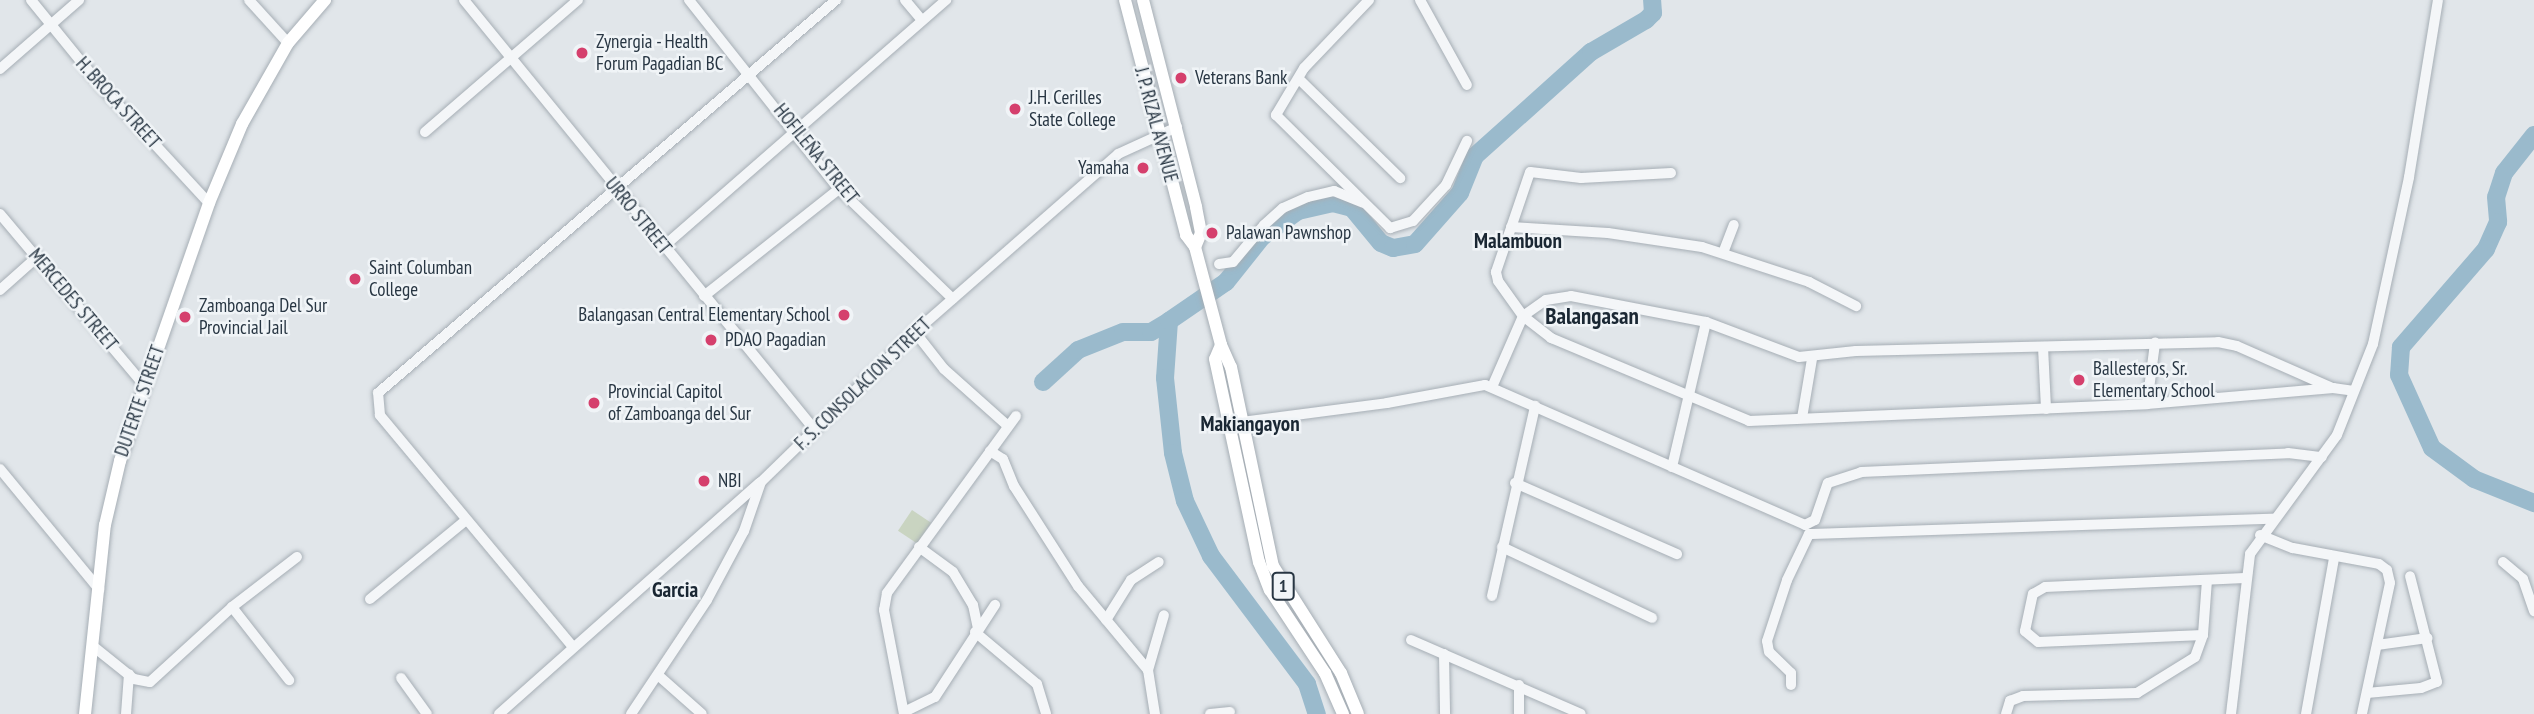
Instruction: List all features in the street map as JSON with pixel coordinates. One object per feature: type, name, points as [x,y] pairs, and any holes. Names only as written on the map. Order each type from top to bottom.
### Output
[{"type":"main road","name":"DUTERTE STREET","points":[[85,714],[111,495],[145,386],[209,203],[242,124],[288,43],[326,0]]},
{"type":"main road","name":"J. P. RIZAL AVENUE","points":[[1125,0],[1157,132],[1186,235],[1195,247],[1216,323],[1221,345],[1215,359],[1237,422],[1270,590],[1325,673],[1343,714]]},
{"type":"main road","name":"J. P. RIZAL AVENUE","points":[[1143,0],[1177,127],[1201,233],[1195,247]]},
{"type":"main road","name":"J. P. RIZAL AVENUE","points":[[1257,528],[1283,586],[1341,673],[1358,714]]},
{"type":"street","name":"H. BROCA STREET","points":[[31,0],[209,203]]},
{"type":"street","points":[[0,69],[79,0]]},
{"type":"street","points":[[248,0],[288,43]]},
{"type":"street","name":"URRO STREET","points":[[464,0],[814,429]]},
{"type":"street","points":[[425,132],[578,0]]},
{"type":"street","name":"HOFILEÑA STREET","points":[[689,0],[751,73],[839,189],[953,299]]},
{"type":"street","points":[[573,647],[465,521],[380,415],[379,393],[836,0]]},
{"type":"street","points":[[905,0],[920,18]]},
{"type":"street","points":[[663,247],[910,35],[920,18],[946,0]]},
{"type":"street","points":[[1369,0],[1304,68],[1301,80],[1276,115],[1390,228],[1413,221],[1446,185],[1467,141]]},
{"type":"street","points":[[1420,0],[1467,85]]},
{"type":"street","points":[[2231,714],[2245,578],[2260,535],[2322,457],[2354,391],[2381,317],[2438,0]]},
{"type":"street","points":[[1301,80],[1400,178]]},
{"type":"street","name":"F. S. CONSOLACION STREET","points":[[631,714],[659,676],[738,543],[761,482],[915,332],[1118,154],[1157,132],[1177,127]]},
{"type":"street","points":[[1671,173],[1581,178],[1531,172],[1496,272],[1523,316],[1551,338],[1749,421],[2147,404],[2333,388],[2354,391]]},
{"type":"street","points":[[704,296],[839,189]]},
{"type":"street","points":[[1219,264],[1233,262],[1264,225],[1283,208],[1308,197],[1334,191],[1368,206]]},
{"type":"street","name":"MERCEDES STREET","points":[[0,214],[145,386]]},
{"type":"street","points":[[1723,253],[1734,225]]},
{"type":"street","points":[[1511,228],[1608,233],[1723,253],[1810,282],[1856,306]]},
{"type":"street","points":[[0,290],[37,257]]},
{"type":"street","points":[[1492,387],[1523,316],[1546,300],[1571,296],[1706,322],[1787,354],[1812,359],[1856,351],[2155,343],[2237,346],[2333,388]]},
{"type":"street","points":[[1672,467],[1686,395],[1706,322]]},
{"type":"street","points":[[915,332],[944,369],[1008,426]]},
{"type":"street","points":[[2147,404],[2155,343]]},
{"type":"street","points":[[2043,347],[2046,409]]},
{"type":"street","points":[[1802,418],[1812,359]]},
{"type":"street","points":[[1237,422],[1387,404],[1474,385],[1492,387],[1807,530],[2273,519]]},
{"type":"street","points":[[1492,596],[1515,484],[1535,406]]},
{"type":"street","points":[[995,605],[976,630],[936,697],[904,713],[884,610],[894,580],[1016,416]]},
{"type":"street","points":[[990,451],[1003,459],[1014,486],[1078,586],[1148,670]]},
{"type":"street","points":[[1791,685],[1791,673],[1769,652],[1768,640],[1787,580],[1807,530],[1815,520],[1828,483],[1861,471],[2281,453],[2322,457]]},
{"type":"street","points":[[0,469],[99,589]]},
{"type":"street","points":[[499,714],[761,482]]},
{"type":"street","points":[[1515,484],[1677,554]]},
{"type":"street","points":[[370,599],[465,521]]},
{"type":"street","points":[[2260,535],[2334,558],[2379,564],[2386,570],[2390,583],[2362,714]]},
{"type":"street","points":[[919,547],[953,572],[973,605],[976,630],[1037,684],[1046,714]]},
{"type":"street","points":[[1502,547],[1652,618]]},
{"type":"street","points":[[94,647],[144,683],[157,678],[232,607],[297,556]]},
{"type":"street","points":[[2306,714],[2334,558]]},
{"type":"street","points":[[1106,620],[1131,580],[1159,562]]},
{"type":"street","points":[[2503,562],[2523,579],[2534,611]]},
{"type":"street","points":[[2367,693],[2434,684],[2438,674],[2410,576]]},
{"type":"street","points":[[2203,635],[2038,642],[2025,631],[2033,594],[2046,587],[2245,578]]},
{"type":"street","points":[[2006,714],[2010,701],[2023,696],[2137,693],[2195,657],[2203,635],[2207,580]]},
{"type":"street","points":[[232,607],[289,680]]},
{"type":"street","points":[[1154,714],[1148,670],[1164,615]]},
{"type":"street","points":[[2377,645],[2428,638]]},
{"type":"street","points":[[1411,640],[1581,714]]},
{"type":"street","points":[[1444,654],[1445,714]]},
{"type":"street","points":[[126,714],[129,674]]},
{"type":"street","points":[[659,676],[702,714]]},
{"type":"street","points":[[401,678],[427,714]]},
{"type":"street","points":[[1519,685],[1519,714]]},
{"type":"street","points":[[1210,714],[1230,712]]},
{"type":"green space","points":[[912,510],[931,523],[917,544],[898,531]]},
{"type":"waterway","points":[[1043,382],[1078,350],[1123,332],[1151,332],[1169,321],[1226,282],[1262,237],[1298,211],[1333,203],[1352,208],[1381,243],[1393,248],[1415,244],[1460,193],[1475,156],[1591,52],[1646,20],[1653,13],[1652,0]]},
{"type":"waterway","points":[[2534,135],[2504,173],[2496,197],[2498,222],[2486,249],[2401,347],[2399,375],[2432,448],[2474,479],[2534,503]]},
{"type":"waterway","points":[[1169,321],[1165,378],[1173,453],[1185,501],[1211,556],[1307,684],[1317,714]]},
{"type":"place","name":"Zynergia - Health Forum Pagadian BC","points":[[582,53]]},
{"type":"place","name":"Veterans Bank","points":[[1181,78]]},
{"type":"place","name":"J.H. Cerilles State College","points":[[1015,109]]},
{"type":"place","name":"Yamaha","points":[[1143,168]]},
{"type":"place","name":"Palawan Pawnshop","points":[[1212,233]]},
{"type":"place","name":"Saint Columban College","points":[[355,279]]},
{"type":"place","name":"Balangasan Central Elementary School","points":[[844,315]]},
{"type":"place","name":"Zamboanga Del Sur Provincial Jail","points":[[185,317]]},
{"type":"place","name":"PDAO Pagadian","points":[[711,340]]},
{"type":"place","name":"Ballesteros, Sr. Elementary School","points":[[2079,380]]},
{"type":"place","name":"Provincial Capitol of Zamboanga del Sur","points":[[594,403]]},
{"type":"place","name":"NBI","points":[[704,481]]},
{"type":"district","name":"Malambuon","points":[[1518,241]]},
{"type":"district","name":"Balangasan","points":[[1592,316]]},
{"type":"district","name":"Makiangayon","points":[[1250,424]]},
{"type":"district","name":"Garcia","points":[[675,590]]}]
